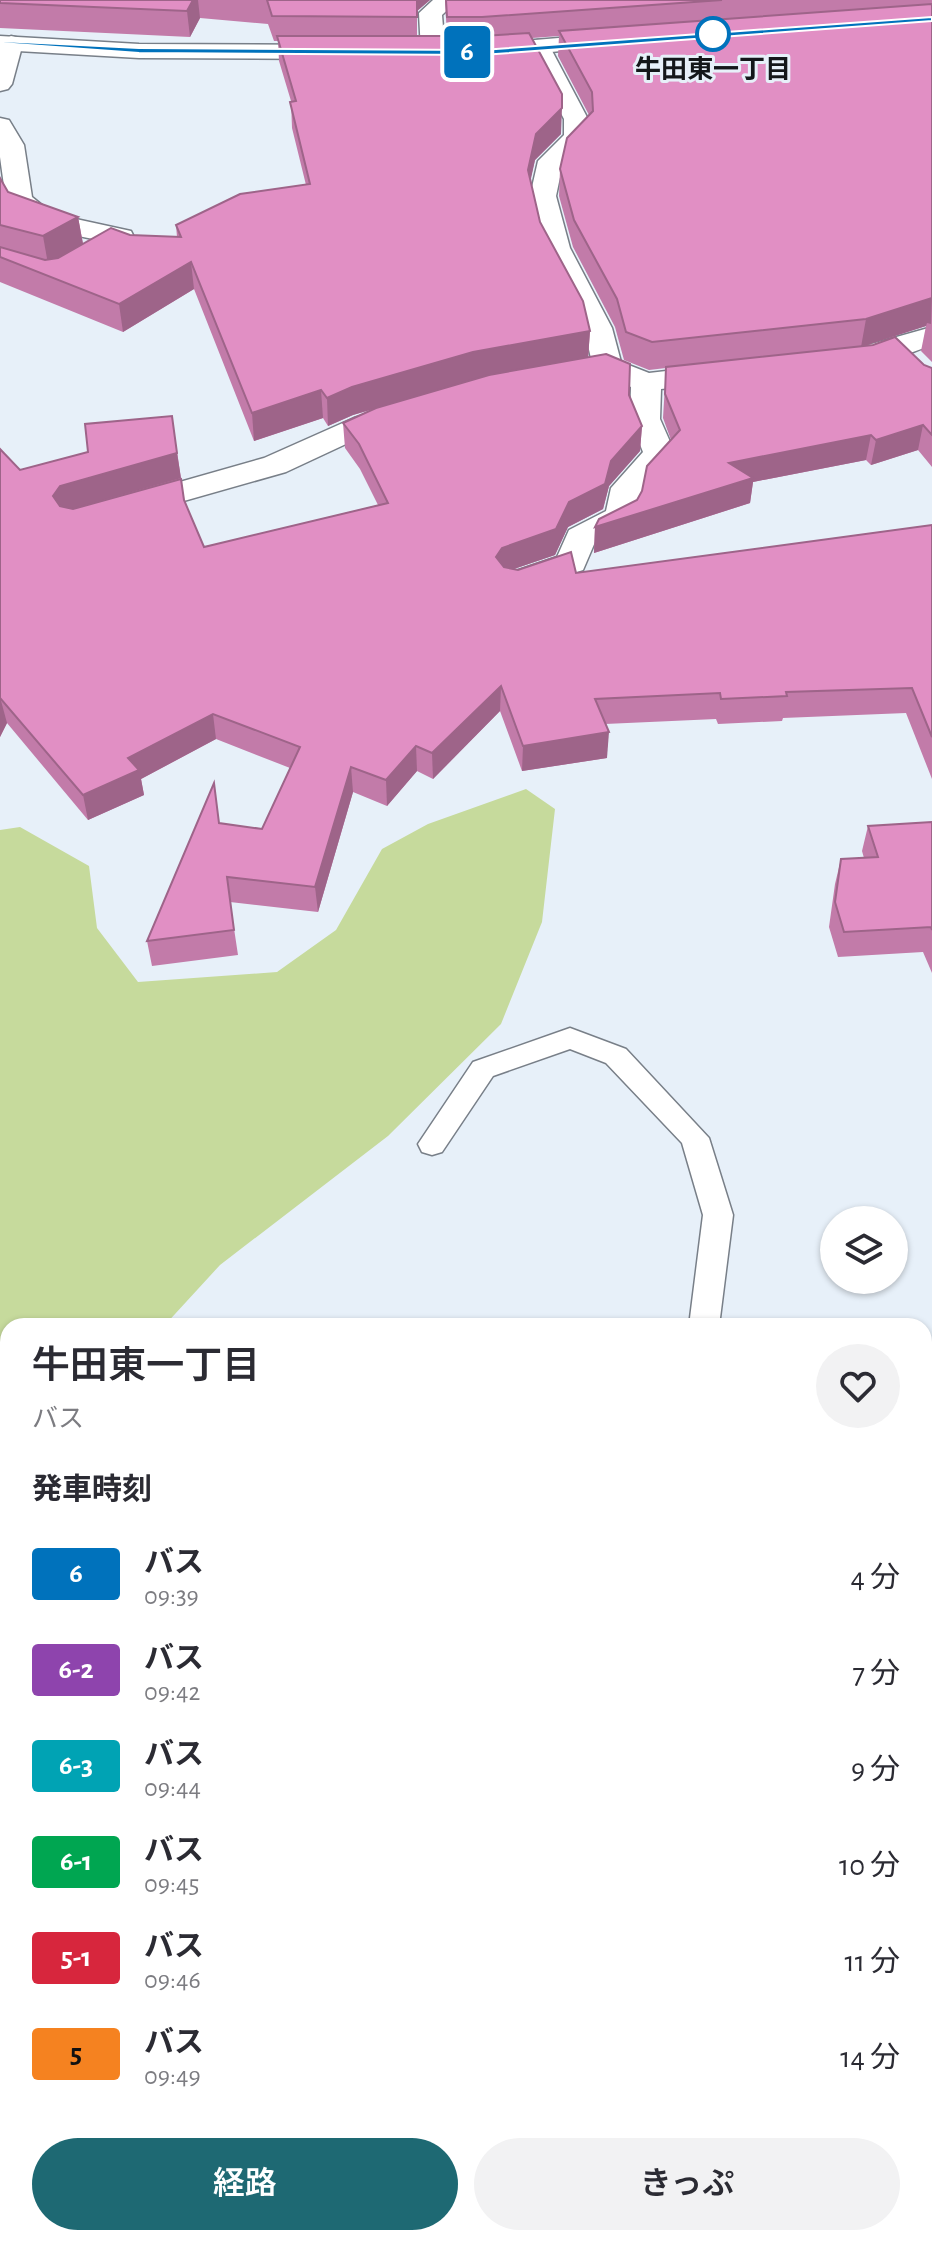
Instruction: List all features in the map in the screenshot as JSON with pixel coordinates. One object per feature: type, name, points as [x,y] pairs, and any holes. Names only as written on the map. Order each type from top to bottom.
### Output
[{"type":"street","points":[[447,0],[430,13],[426,52],[635,39]]},
{"type":"street","points":[[0,84],[5,43],[139,51],[355,52]]},
{"type":"street","points":[[538,47],[576,119],[576,137],[551,161],[543,196],[556,248],[598,328],[608,367]]},
{"type":"street","points":[[0,125],[11,145],[19,200],[44,220],[121,237],[51,277],[0,261]]},
{"type":"street","points":[[821,363],[868,358],[895,346],[932,336]]},
{"type":"street","points":[[895,346],[923,373]]},
{"type":"street","points":[[577,372],[608,367],[646,382],[757,370]]},
{"type":"street","points":[[516,582],[571,563],[581,537],[621,516],[627,488],[659,453],[645,419],[646,382]]},
{"type":"street","points":[[92,517],[275,465],[365,424],[425,407]]},
{"type":"lane","points":[[432,1144],[483,1069],[570,1038],[616,1056],[695,1138],[718,1215],[705,1318]]},
{"type":"green space","points":[[526,789],[555,809],[542,922],[501,1024],[388,1136],[220,1265],[171,1318],[0,1318],[0,830],[20,827],[89,866],[97,928],[138,982],[277,972],[336,930],[382,849],[428,824]]},
{"type":"building","points":[[0,0],[193,0],[187,11],[0,3]]},
{"type":"building","points":[[267,0],[417,0],[417,17],[272,16]]},
{"type":"building","points":[[446,0],[722,0],[447,17]]},
{"type":"building","points":[[932,4],[932,298],[866,319],[652,342],[626,332],[617,299],[574,220],[560,169],[567,138],[593,111],[592,92],[559,31]]},
{"type":"building","points":[[529,33],[562,94],[562,108],[536,134],[528,170],[540,222],[583,301],[590,331],[473,352],[352,387],[327,398],[321,390],[252,413],[191,262],[119,304],[0,257],[0,247],[45,260],[58,258],[111,228],[130,235],[181,237],[176,225],[240,194],[310,184],[290,102],[296,101],[277,36],[482,36]]},
{"type":"building","points":[[0,178],[8,192],[78,217],[43,236],[0,225]]},
{"type":"building","points":[[895,337],[924,365],[932,368],[932,435],[923,425],[876,440],[871,435],[729,463],[753,478],[595,527],[599,519],[637,500],[647,466],[680,430],[665,394],[666,367],[873,345]]},
{"type":"building","points":[[606,354],[630,364],[629,395],[642,426],[611,461],[605,484],[569,502],[556,529],[502,548],[496,557],[504,567],[518,570],[571,552],[576,573],[932,525],[932,737],[912,688],[786,692],[787,696],[721,699],[720,693],[595,699],[609,732],[523,746],[501,686],[432,753],[416,746],[386,780],[351,767],[315,887],[227,877],[234,930],[147,941],[214,783],[219,823],[262,829],[300,747],[213,714],[128,758],[139,770],[83,795],[0,698],[0,449],[20,470],[88,452],[85,424],[172,416],[177,453],[60,486],[53,496],[60,506],[73,509],[181,479],[184,500],[204,547],[388,503],[359,444],[343,423],[376,408],[489,375]]},
{"type":"building","points":[[932,822],[932,930],[931,927],[844,932],[835,902],[841,859],[878,857],[868,826]]},
{"type":"bus line","name":"6","points":[[0,43],[139,51],[482,52],[932,19]]},
{"type":"place","name":"牛田東一丁目","points":[[713,34]]}]
